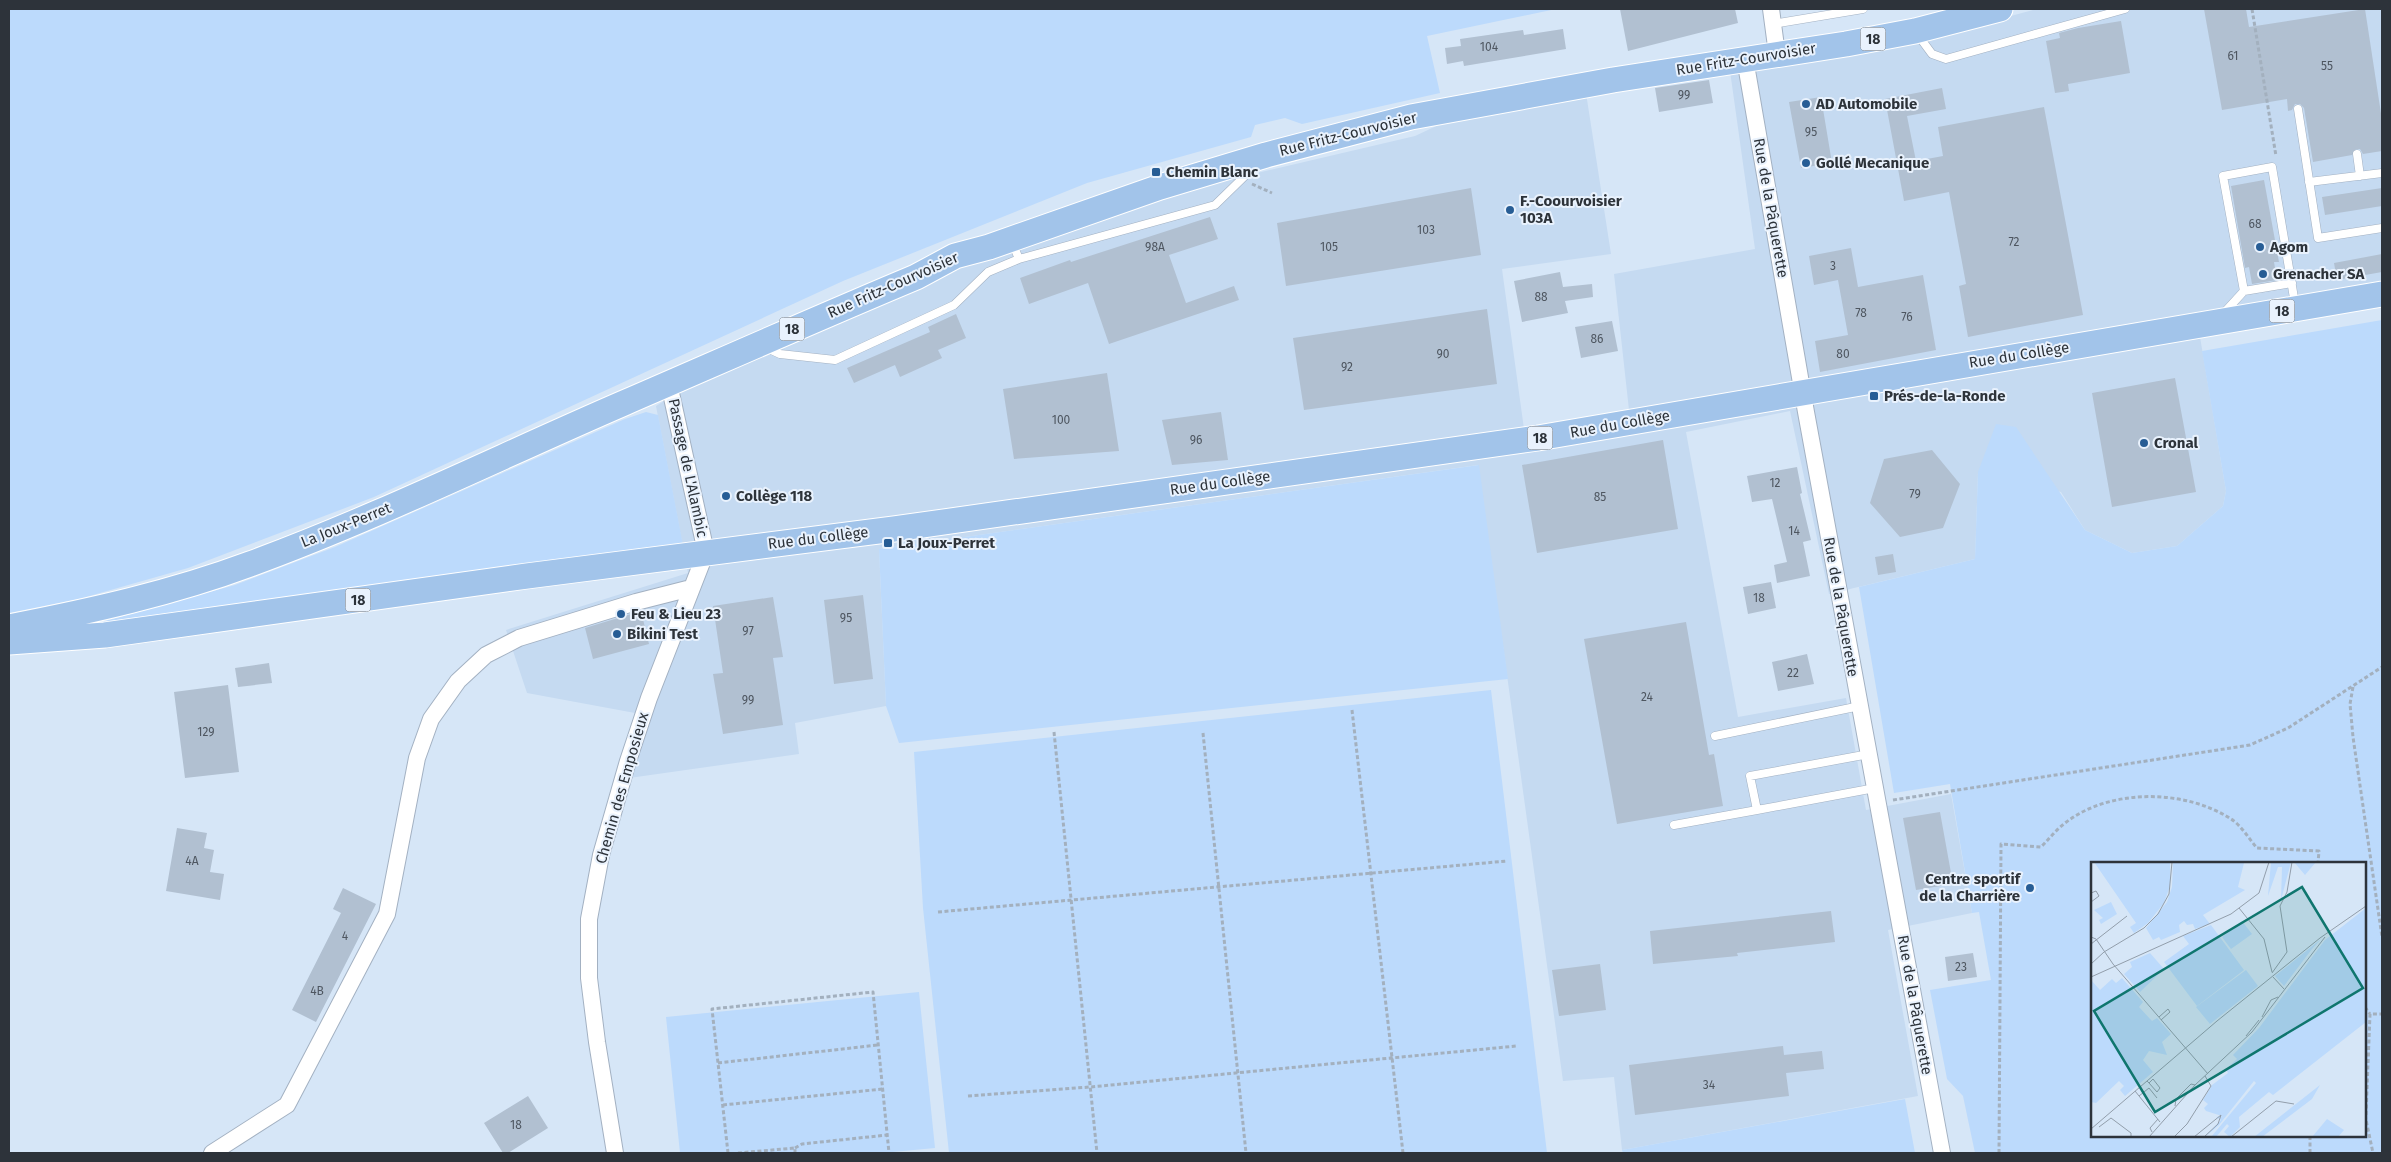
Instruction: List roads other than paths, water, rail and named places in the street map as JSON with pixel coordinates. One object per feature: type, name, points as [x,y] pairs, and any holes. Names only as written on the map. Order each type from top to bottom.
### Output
[{"type":"main road","name":"Rue Fritz-Courvoisier","points":[[670,384],[916,277],[954,256],[1015,249],[1134,196],[1266,155],[1410,117],[1570,87],[1915,31],[2000,9]]},
{"type":"main road","name":"Rue du Collège","points":[[706,552],[904,527],[1538,438],[2382,294]]},
{"type":"main road","name":"La Joux-Perret","points":[[9,627],[106,607],[169,590],[250,564],[357,521],[670,384]]},
{"type":"main road","name":"18","points":[[9,642],[105,635],[706,552]]},
{"type":"street","points":[[1772,17],[1777,54]]},
{"type":"street","name":"Rue de la Pâquerette","points":[[1745,59],[1802,393],[1942,1153]]},
{"type":"street","name":"Passage de L'Alambic","points":[[670,384],[706,552]]},
{"type":"street","name":"Chemin des Emposieux","points":[[615,1153],[589,978],[590,918],[601,855],[648,698],[706,552]]},
{"type":"street","points":[[212,1153],[286,1105],[387,914],[417,758],[430,719],[458,682],[486,654],[519,638],[636,602],[691,588]]},
{"type":"lane","points":[[1772,17],[1862,9]]},
{"type":"lane","points":[[1915,31],[1932,54],[1946,59],[2125,9]]},
{"type":"lane","points":[[2298,109],[2318,238],[2382,228]]},
{"type":"lane","points":[[2357,154],[2360,176]]},
{"type":"lane","points":[[759,344],[780,354],[835,360],[954,305],[1015,249],[1215,205],[1266,155]]},
{"type":"lane","points":[[2244,290],[2223,176],[2272,167],[2296,309]]},
{"type":"lane","points":[[2308,182],[2382,173]]},
{"type":"lane","points":[[2216,322],[2244,290],[2292,283]]},
{"type":"lane","points":[[1715,736],[1860,706]]},
{"type":"lane","points":[[1757,810],[1750,776],[1869,754]]},
{"type":"lane","points":[[1674,825],[1757,810],[1876,796]]},
{"type":"place","name":"AD Automobile","points":[[1806,104]]},
{"type":"place","name":"Gollé Mecanique","points":[[1806,163]]},
{"type":"place","name":"Chemin Blanc","points":[[1156,172]]},
{"type":"place","name":"F.-Coourvoisier 103A","points":[[1510,210]]},
{"type":"place","name":"Agom","points":[[2260,247]]},
{"type":"place","name":"Grenacher SA","points":[[2263,274]]},
{"type":"place","name":"Prés-de-la-Ronde","points":[[1874,396]]},
{"type":"place","name":"Cronal","points":[[2144,443]]},
{"type":"place","name":"Collège 118","points":[[726,496]]},
{"type":"place","name":"La Joux-Perret","points":[[888,543]]},
{"type":"place","name":"Feu & Lieu 23","points":[[621,614]]},
{"type":"place","name":"Bikini Test","points":[[617,634]]},
{"type":"place","name":"Centre sportif de la Charrière","points":[[2030,888]]}]
